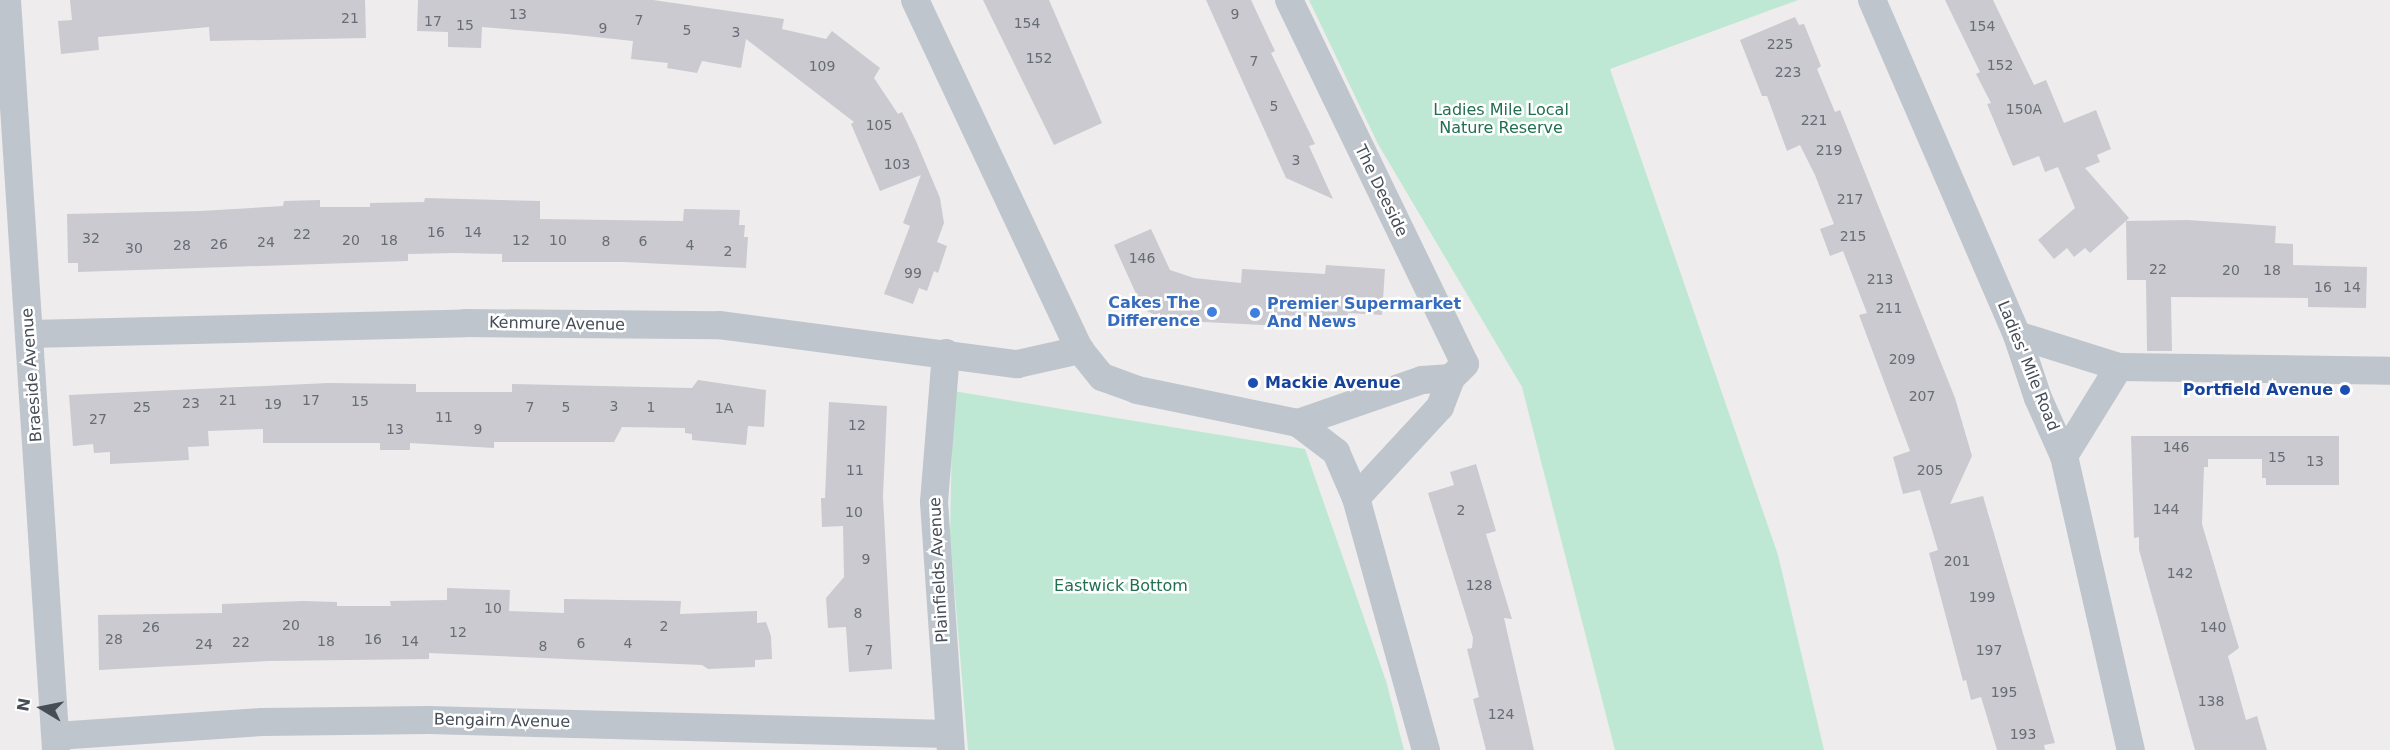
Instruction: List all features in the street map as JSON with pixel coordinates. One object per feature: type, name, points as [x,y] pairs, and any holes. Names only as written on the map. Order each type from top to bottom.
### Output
[{"type":"street","name":"Braeside Avenue","points":[[7,0],[56,743]]},
{"type":"street","points":[[915,0],[1080,350],[1102,377],[1137,390],[1298,423],[1336,452],[1356,498],[1426,750]]},
{"type":"street","name":"The Deeside","points":[[1289,0],[1465,364],[1451,378],[1440,407],[1356,498]]},
{"type":"street","name":"Ladies' Mile Road","points":[[1872,0],[2017,335],[2038,398],[2064,456],[2130,750]]},
{"type":"street","name":"Kenmure Avenue","points":[[30,334],[465,323],[719,325],[1017,364],[1080,350]]},
{"type":"street","points":[[2017,335],[2119,367],[2390,371]]},
{"type":"street","name":"Plainfields Avenue","points":[[946,353],[934,502],[949,742]]},
{"type":"street","points":[[2064,456],[2119,367]]},
{"type":"street","points":[[1298,423],[1422,380],[1451,378]]},
{"type":"street","name":"Bengairn Avenue","points":[[56,743],[263,722],[429,720],[949,742]]},
{"type":"green space","name":"Ladies Mile Local Nature Reserve","points":[[1309,0],[1798,0],[1610,69],[1778,555],[1824,750],[1615,750],[1522,387],[1378,144]]},
{"type":"green space","name":"Eastwick Bottom","points":[[953,391],[1305,449],[1386,681],[1404,750],[968,750],[950,536]]},
{"type":"building","points":[[70,0],[365,0],[366,38],[210,41],[209,27],[98,37],[99,50],[61,54],[58,21],[72,20]]},
{"type":"building","points":[[418,0],[653,0],[784,19],[782,29],[826,39],[832,31],[880,68],[874,78],[898,114],[902,112],[916,141],[940,198],[944,223],[937,242],[947,246],[938,273],[934,271],[927,291],[919,288],[913,304],[884,294],[910,226],[903,223],[921,175],[880,191],[851,124],[854,122],[746,39],[741,68],[702,61],[697,73],[667,68],[668,63],[631,59],[633,41],[567,34],[482,27],[481,48],[448,47],[448,32],[417,31]]},
{"type":"building","points":[[983,0],[1049,0],[1102,123],[1054,145]]},
{"type":"building","points":[[1206,0],[1251,0],[1275,51],[1271,53],[1315,144],[1309,146],[1333,199],[1286,178]]},
{"type":"building","points":[[1945,0],[1993,0],[2034,85],[2046,80],[2064,123],[2096,110],[2111,149],[2097,155],[2100,162],[2085,168],[2129,218],[2090,253],[2085,248],[2074,257],[2067,248],[2054,259],[2038,240],[2075,208],[2058,167],[2045,172],[2039,156],[2013,166],[1987,104],[1991,103],[1976,74],[1980,72]]},
{"type":"building","points":[[1795,17],[1799,25],[1804,24],[1821,66],[1817,69],[1835,112],[1840,110],[1955,398],[1972,456],[1950,504],[1983,496],[2055,743],[2044,745],[2045,750],[1997,750],[1981,697],[1971,700],[1966,680],[1963,681],[1929,553],[1938,550],[1920,490],[1903,494],[1893,457],[1910,451],[1859,315],[1867,313],[1843,251],[1830,256],[1820,229],[1834,224],[1815,175],[1800,145],[1787,151],[1767,96],[1762,96],[1740,40]]},
{"type":"building","points":[[425,198],[540,201],[540,219],[683,221],[684,209],[740,210],[739,225],[745,225],[744,237],[748,237],[746,268],[624,262],[502,262],[502,254],[455,253],[408,254],[408,261],[78,272],[78,263],[68,263],[67,214],[200,211],[283,206],[284,201],[320,200],[320,207],[370,207],[370,203],[424,202]]},
{"type":"building","points":[[2188,220],[2276,226],[2275,243],[2293,244],[2293,265],[2367,267],[2366,308],[2308,307],[2308,298],[2171,297],[2172,351],[2147,351],[2146,280],[2127,280],[2126,221]]},
{"type":"building","points":[[1151,229],[1170,270],[1194,278],[1241,283],[1242,269],[1325,274],[1326,265],[1385,269],[1382,315],[1348,313],[1347,319],[1281,315],[1281,326],[1165,320],[1143,309],[1114,245]]},
{"type":"building","points":[[698,380],[766,390],[764,427],[748,426],[746,445],[692,440],[692,434],[685,433],[685,428],[622,427],[614,442],[494,442],[494,448],[410,443],[410,450],[380,450],[380,443],[263,443],[263,429],[208,431],[209,446],[188,447],[189,460],[110,464],[110,452],[94,453],[93,444],[73,446],[69,395],[328,383],[416,384],[416,392],[512,392],[512,384],[692,388]]},
{"type":"building","points":[[829,402],[887,406],[883,496],[892,669],[849,672],[846,627],[828,628],[826,598],[844,577],[843,526],[822,527],[821,498],[825,498]]},
{"type":"building","points":[[2131,436],[2339,436],[2339,485],[2266,485],[2266,478],[2262,478],[2262,459],[2208,459],[2208,467],[2204,467],[2202,524],[2239,648],[2228,656],[2246,720],[2257,716],[2267,750],[2195,750],[2139,550],[2139,537],[2134,538]]},
{"type":"building","points":[[1476,464],[1496,531],[1486,534],[1512,619],[1504,618],[1534,750],[1486,750],[1473,699],[1479,697],[1467,649],[1472,648],[1473,638],[1428,493],[1454,485],[1450,472]]},
{"type":"building","points":[[447,588],[510,590],[509,611],[564,613],[564,599],[681,601],[680,614],[757,611],[757,623],[766,622],[771,636],[772,659],[755,660],[755,667],[708,669],[702,665],[429,653],[429,659],[269,661],[99,670],[98,615],[222,613],[222,604],[303,601],[337,602],[337,606],[391,606],[390,601],[447,600]]},
{"type":"place","name":"Cakes The Difference","points":[[1212,312]]},
{"type":"place","name":"Premier Supermarket And News","points":[[1255,313]]},
{"type":"place","name":"Mackie Avenue","points":[[1253,383]]},
{"type":"place","name":"Portfield Avenue","points":[[2345,390]]}]
